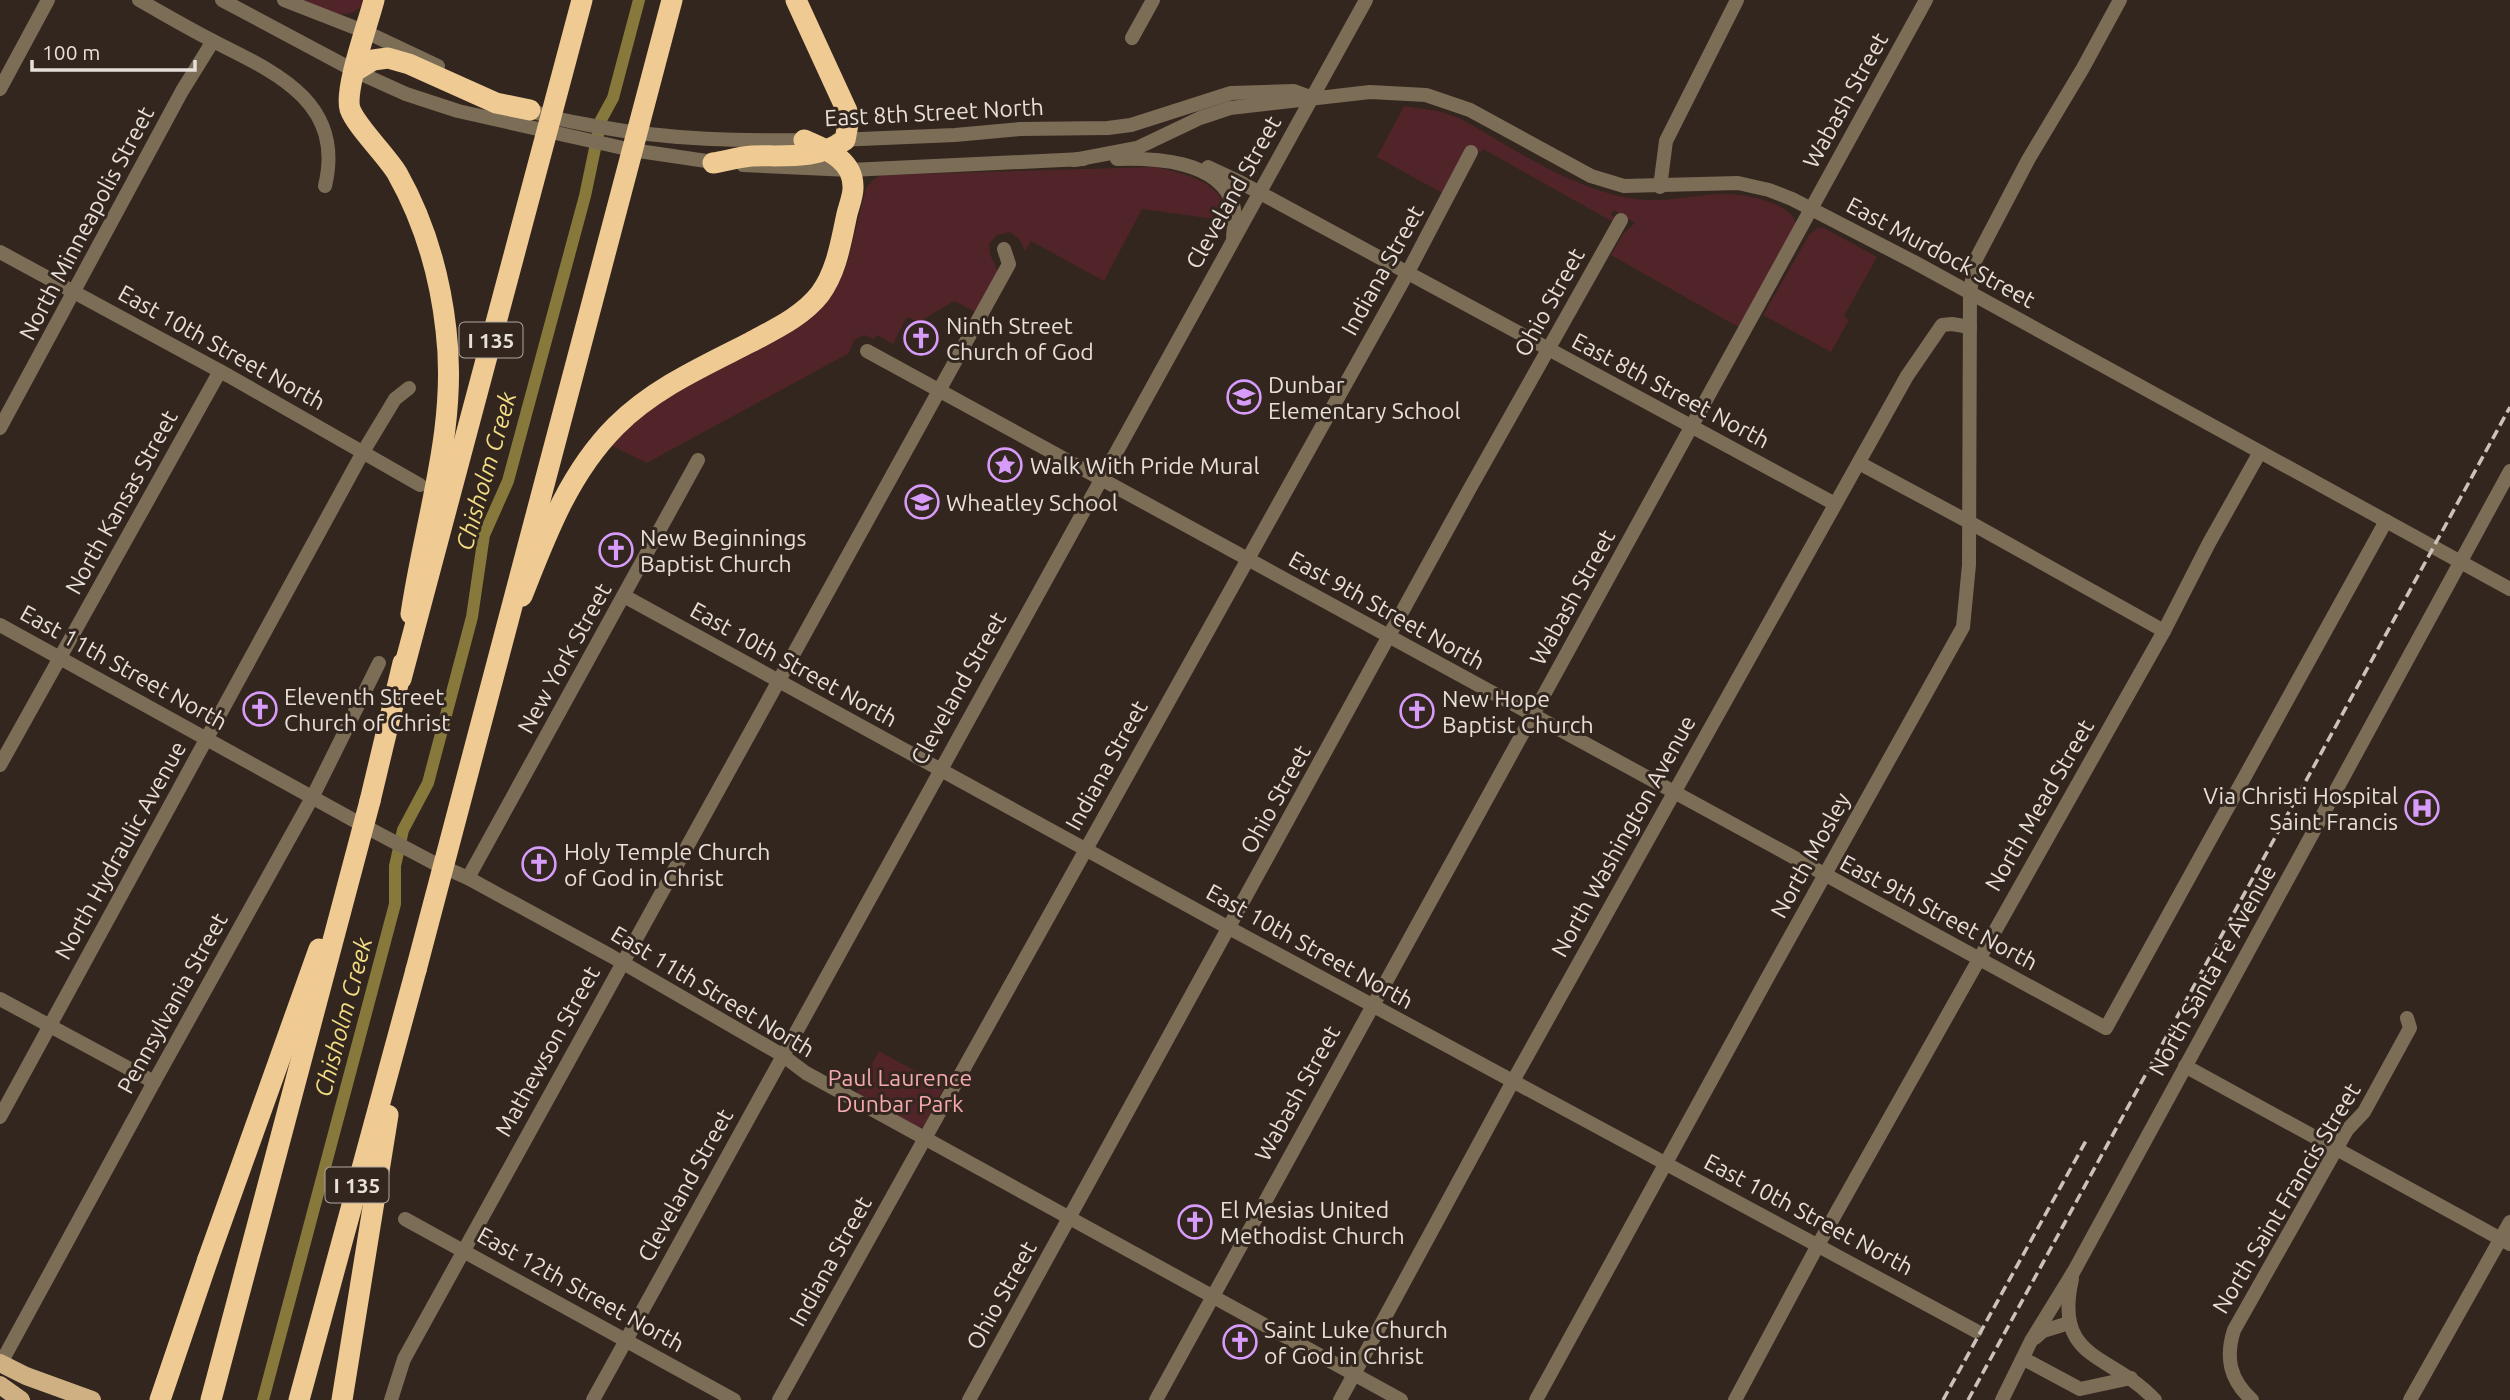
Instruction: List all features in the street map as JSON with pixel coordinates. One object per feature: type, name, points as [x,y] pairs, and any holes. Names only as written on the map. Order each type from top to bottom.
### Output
[{"type":"highway","points":[[374,0],[349,88],[350,109],[396,171],[416,209],[439,281],[450,367],[445,437],[415,587],[401,679]]},
{"type":"highway","name":"I 135","points":[[211,1400],[582,0]]},
{"type":"highway","name":"I 135","points":[[299,1400],[416,970],[672,0]]},
{"type":"highway","points":[[495,667],[557,511],[586,462],[617,426],[661,390],[775,329],[803,311],[820,293],[834,268],[853,187],[850,170],[838,156],[836,145],[848,124],[846,111],[796,0]]},
{"type":"highway","points":[[355,71],[373,60],[388,58],[409,64],[496,103],[530,110]]},
{"type":"highway","points":[[804,140],[836,145]]},
{"type":"highway","points":[[713,163],[749,156],[787,156],[836,145]]},
{"type":"highway","points":[[160,1400],[370,801]]},
{"type":"highway","points":[[342,1400],[395,1065],[416,970]]},
{"type":"main road","points":[[1,1363],[26,1376],[92,1400]]},
{"type":"main road","points":[[0,1385],[21,1400]]},
{"type":"street","points":[[0,89],[48,0]]},
{"type":"street","points":[[139,0],[275,73],[307,101],[328,142],[330,161],[325,186]]},
{"type":"street","points":[[222,0],[355,71]]},
{"type":"street","points":[[284,0],[366,32],[530,110]]},
{"type":"street","points":[[1132,38],[1153,0]]},
{"type":"street","name":"Cleveland Street","points":[[593,1400],[1366,0]]},
{"type":"street","points":[[1660,187],[1666,141],[1737,0]]},
{"type":"street","name":"Wabash Street","points":[[1156,1400],[1926,0]]},
{"type":"street","points":[[1970,293],[1975,261],[2028,160],[2120,0]]},
{"type":"street","name":"North Minneapolis Street","points":[[0,428],[183,91],[213,41]]},
{"type":"street","name":"East 8th Street North","points":[[355,71],[405,94],[458,111],[553,134],[713,163],[850,170],[1073,160],[1147,159],[1176,163],[1216,180],[1226,191],[1233,205],[1232,242]]},
{"type":"street","name":"East Murdock Street","points":[[1231,93],[1294,91],[1312,98]]},
{"type":"street","name":"East Murdock Street","points":[[1073,160],[1137,148],[1200,118],[1230,108],[1370,92],[1426,95],[1470,110],[1591,176],[1624,186],[1660,187],[1717,183],[1749,185],[1778,193],[1812,208],[1970,293],[2510,589]]},
{"type":"street","name":"East 8th Street North","points":[[836,145],[1020,129],[1108,128],[1131,125],[1231,93]]},
{"type":"street","name":"East 8th Street North","points":[[530,110],[557,119],[635,133],[741,141],[804,140]]},
{"type":"street","name":"Indiana Street","points":[[779,1400],[1408,272],[1471,152]]},
{"type":"street","name":"East 8th Street North","points":[[1147,159],[1157,155],[1170,155],[1214,169],[1260,192],[1835,504]]},
{"type":"street","name":"Ohio Street","points":[[969,1400],[1621,220]]},
{"type":"street","name":"Mathewson Street","points":[[391,1400],[404,1359],[463,1250],[1009,264],[1004,249]]},
{"type":"street","name":"East 10th Street North","points":[[0,251],[220,371],[420,485]]},
{"type":"street","name":"North Mosley","points":[[1536,1400],[1963,627],[1969,565],[1970,293]]},
{"type":"street","name":"North Washington Avenue","points":[[1340,1400],[1513,1081],[1908,376],[1942,325],[1970,327]]},
{"type":"street","name":"East 9th Street North","points":[[867,351],[2106,1028],[2386,521]]},
{"type":"street","name":"North Kansas Street","points":[[0,765],[220,371]]},
{"type":"street","name":"North Hydraulic Avenue","points":[[0,1117],[363,452],[395,399],[409,388]]},
{"type":"street","name":"North Mead Street","points":[[1735,1400],[1818,1245],[2164,631],[2260,452]]},
{"type":"street","name":"New York Street","points":[[468,878],[698,460]]},
{"type":"street","points":[[1858,463],[2164,631]]},
{"type":"street","name":"North Santa Fe Avenue","points":[[2002,1400],[2031,1341],[2074,1271],[2510,471]]},
{"type":"street","name":"East 10th Street North","points":[[624,596],[1371,1005],[1976,1331]]},
{"type":"street","name":"East 11th Street North","points":[[0,625],[366,827],[468,878],[622,962],[782,1055],[806,1073],[1401,1400]]},
{"type":"street","name":"Pennsylvania Street","points":[[1,1363],[313,796],[379,663]]},
{"type":"street","points":[[0,999],[154,1082]]},
{"type":"street","name":"North Saint Francis Street","points":[[2252,1400],[2233,1379],[2229,1366],[2232,1337],[2347,1130],[2364,1112],[2397,1052],[2410,1028],[2407,1018]]},
{"type":"street","points":[[2185,1066],[2505,1242]]},
{"type":"street","name":"East 12th Street North","points":[[405,1219],[734,1400]]},
{"type":"street","points":[[2410,1400],[2505,1242],[2510,1222]]},
{"type":"street","points":[[2074,1271],[2068,1300],[2068,1323],[2076,1339],[2096,1358],[2131,1378],[2155,1400]]},
{"type":"street","points":[[2031,1341],[2043,1331],[2068,1323]]},
{"type":"street","points":[[2024,1359],[2080,1389],[2131,1378]]},
{"type":"green space","points":[[294,0],[365,0],[351,13],[342,14]]},
{"type":"green space","points":[[1404,106],[1438,111],[1459,118],[1550,170],[1599,190],[1648,200],[1736,194],[1779,206],[1794,218],[1796,225],[1740,328],[1611,255],[1623,234],[1635,223],[1614,210],[1611,214],[1614,217],[1613,222],[1483,149],[1481,153],[1469,146],[1442,193],[1377,157]]},
{"type":"green space","points":[[1155,167],[1192,177],[1213,189],[1226,208],[1229,221],[1142,209],[1104,281],[1031,241],[1025,251],[1020,240],[1010,232],[997,235],[989,244],[990,254],[998,272],[976,312],[954,301],[919,322],[907,317],[893,344],[877,335],[874,339],[864,335],[854,340],[849,353],[647,463],[608,444],[639,410],[836,286],[847,264],[866,188],[874,179],[882,175]]},
{"type":"green space","points":[[1818,228],[1824,228],[1877,257],[1844,316],[1849,320],[1831,352],[1763,315],[1809,235]]},
{"type":"green space","name":"Paul Laurence Dunbar Park","points":[[879,1051],[944,1087],[924,1126],[919,1128],[856,1093]]},
{"type":"waterway","name":"Chisholm Creek","points":[[263,1400],[395,904],[395,866],[403,830],[428,783],[472,617],[484,535],[508,481],[585,196],[601,120],[613,98],[639,0]]},
{"type":"railway","points":[[1968,1400],[2510,407]]},
{"type":"railway","points":[[1943,1400],[2087,1139]]},
{"type":"place","name":"Ninth Street Church of God","points":[[921,338]]},
{"type":"place","name":"Dunbar Elementary School","points":[[1244,397]]},
{"type":"place","name":"Walk With Pride Mural","points":[[1005,465]]},
{"type":"place","name":"Wheatley School","points":[[922,502]]},
{"type":"place","name":"New Beginnings Baptist Church","points":[[616,550]]},
{"type":"place","name":"Eleventh Street Church of Christ","points":[[260,709]]},
{"type":"place","name":"New Hope Baptist Church","points":[[1417,711]]},
{"type":"place","name":"Via Christi Hospital Saint Francis","points":[[2422,808]]},
{"type":"place","name":"Holy Temple Church of God in Christ","points":[[539,864]]},
{"type":"place","name":"El Mesias United Methodist Church","points":[[1195,1222]]},
{"type":"place","name":"Saint Luke Church of God in Christ","points":[[1240,1342]]}]
